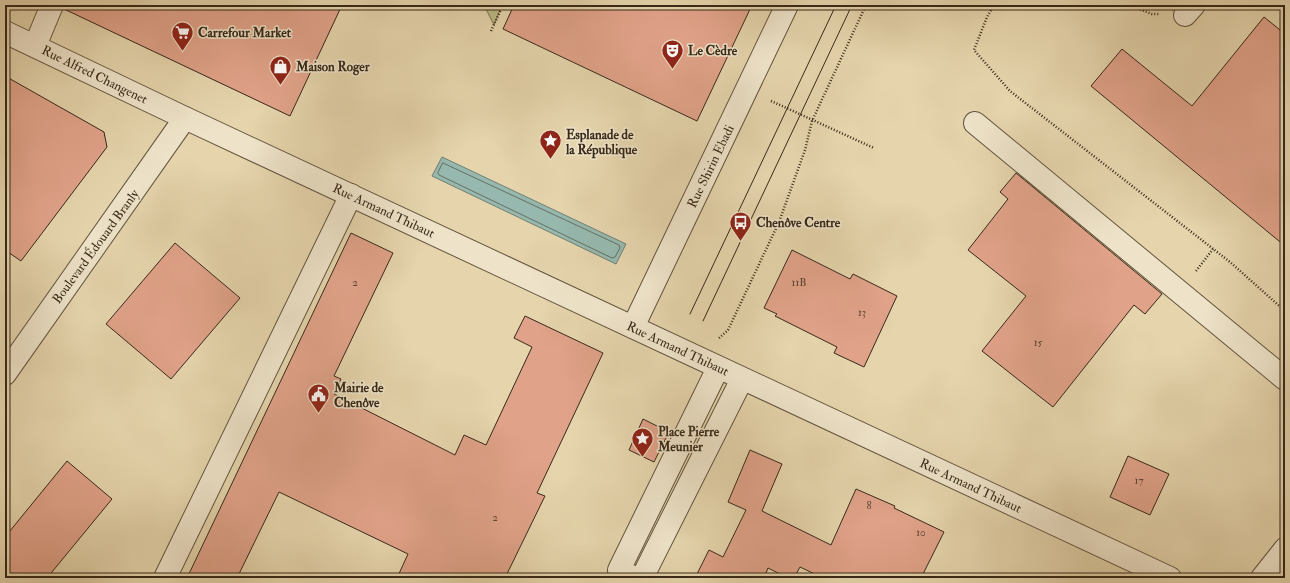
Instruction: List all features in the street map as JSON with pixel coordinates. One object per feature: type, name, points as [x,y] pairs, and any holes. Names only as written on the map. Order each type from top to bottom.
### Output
[{"type":"street","points":[[35,46],[52,5]]},
{"type":"street","name":"Rue Shirin Ebadi","points":[[634,327],[787,5]]},
{"type":"street","name":"Rue Alfred Changenet","points":[[5,32],[185,118]]},
{"type":"street","name":"Rue Armand Thibaut","points":[[185,118],[1170,578]]},
{"type":"street","name":"Boulevard Édouard Branly","points":[[5,374],[185,118]]},
{"type":"street","points":[[975,123],[1285,379]]},
{"type":"street","points":[[165,578],[351,195]]},
{"type":"street","points":[[623,576],[718,368]]},
{"type":"street","points":[[642,578],[742,379]]},
{"type":"street","points":[[1262,578],[1285,549]]},
{"type":"path","points":[[491,31],[502,5]]},
{"type":"path","points":[[698,358],[728,330],[778,222],[805,150],[812,121],[866,5]]},
{"type":"path","points":[[994,5],[987,17],[974,50],[1010,91],[1230,262],[1285,311]]},
{"type":"path","points":[[747,89],[812,121],[874,148]]},
{"type":"shaded area","points":[[484,5],[502,5],[494,25]]},
{"type":"water","points":[[442,157],[626,244],[616,264],[432,176]]},
{"type":"building","points":[[64,5],[342,5],[290,116],[64,9]]},
{"type":"building","name":"Le Cèdre","points":[[514,5],[752,5],[697,121],[503,29]]},
{"type":"building","points":[[1264,17],[1285,34],[1285,246],[1091,86],[1122,49],[1192,106]]},
{"type":"building","points":[[5,76],[104,132],[107,147],[21,261],[5,250]]},
{"type":"building","points":[[1016,173],[1162,294],[1145,314],[1134,305],[1053,407],[982,351],[1026,296],[968,250],[1008,199],[1000,192]]},
{"type":"building","name":"Mairie de Chenôve","points":[[351,233],[393,253],[334,376],[341,379],[334,394],[455,455],[464,435],[486,445],[532,347],[514,338],[525,316],[603,353],[537,493],[545,496],[505,578],[397,578],[408,554],[279,492],[237,578],[187,578]]},
{"type":"building","points":[[175,243],[240,298],[171,379],[106,324]]},
{"type":"building","points":[[792,250],[850,279],[853,274],[897,296],[864,367],[834,353],[837,347],[775,316],[777,314],[764,308]]},
{"type":"building","points":[[643,419],[669,432],[654,462],[629,450]]},
{"type":"building","points":[[750,450],[782,464],[762,511],[831,545],[856,489],[895,506],[894,508],[944,532],[921,578],[823,578],[800,567],[794,578],[788,578],[768,568],[764,578],[695,578],[709,550],[723,557],[746,510],[728,502]]},
{"type":"building","points":[[1128,456],[1169,474],[1150,515],[1110,497]]},
{"type":"building","points":[[67,461],[112,499],[47,578],[5,578],[5,537]]},
{"type":"tram line","points":[[690,314],[836,5]]},
{"type":"tram line","points":[[703,321],[852,5]]},
{"type":"place","name":"Carrefour Market","points":[[183,52]]},
{"type":"place","name":"Le Cèdre","points":[[672,70]]},
{"type":"place","name":"Maison Roger","points":[[281,86]]},
{"type":"place","name":"Esplanade de la République","points":[[551,160]]},
{"type":"place","name":"Chenôve Centre","points":[[741,242]]},
{"type":"place","name":"Mairie de Chenôve","points":[[319,414]]},
{"type":"place","name":"Place Pierre Meunier","points":[[642,458]]}]
